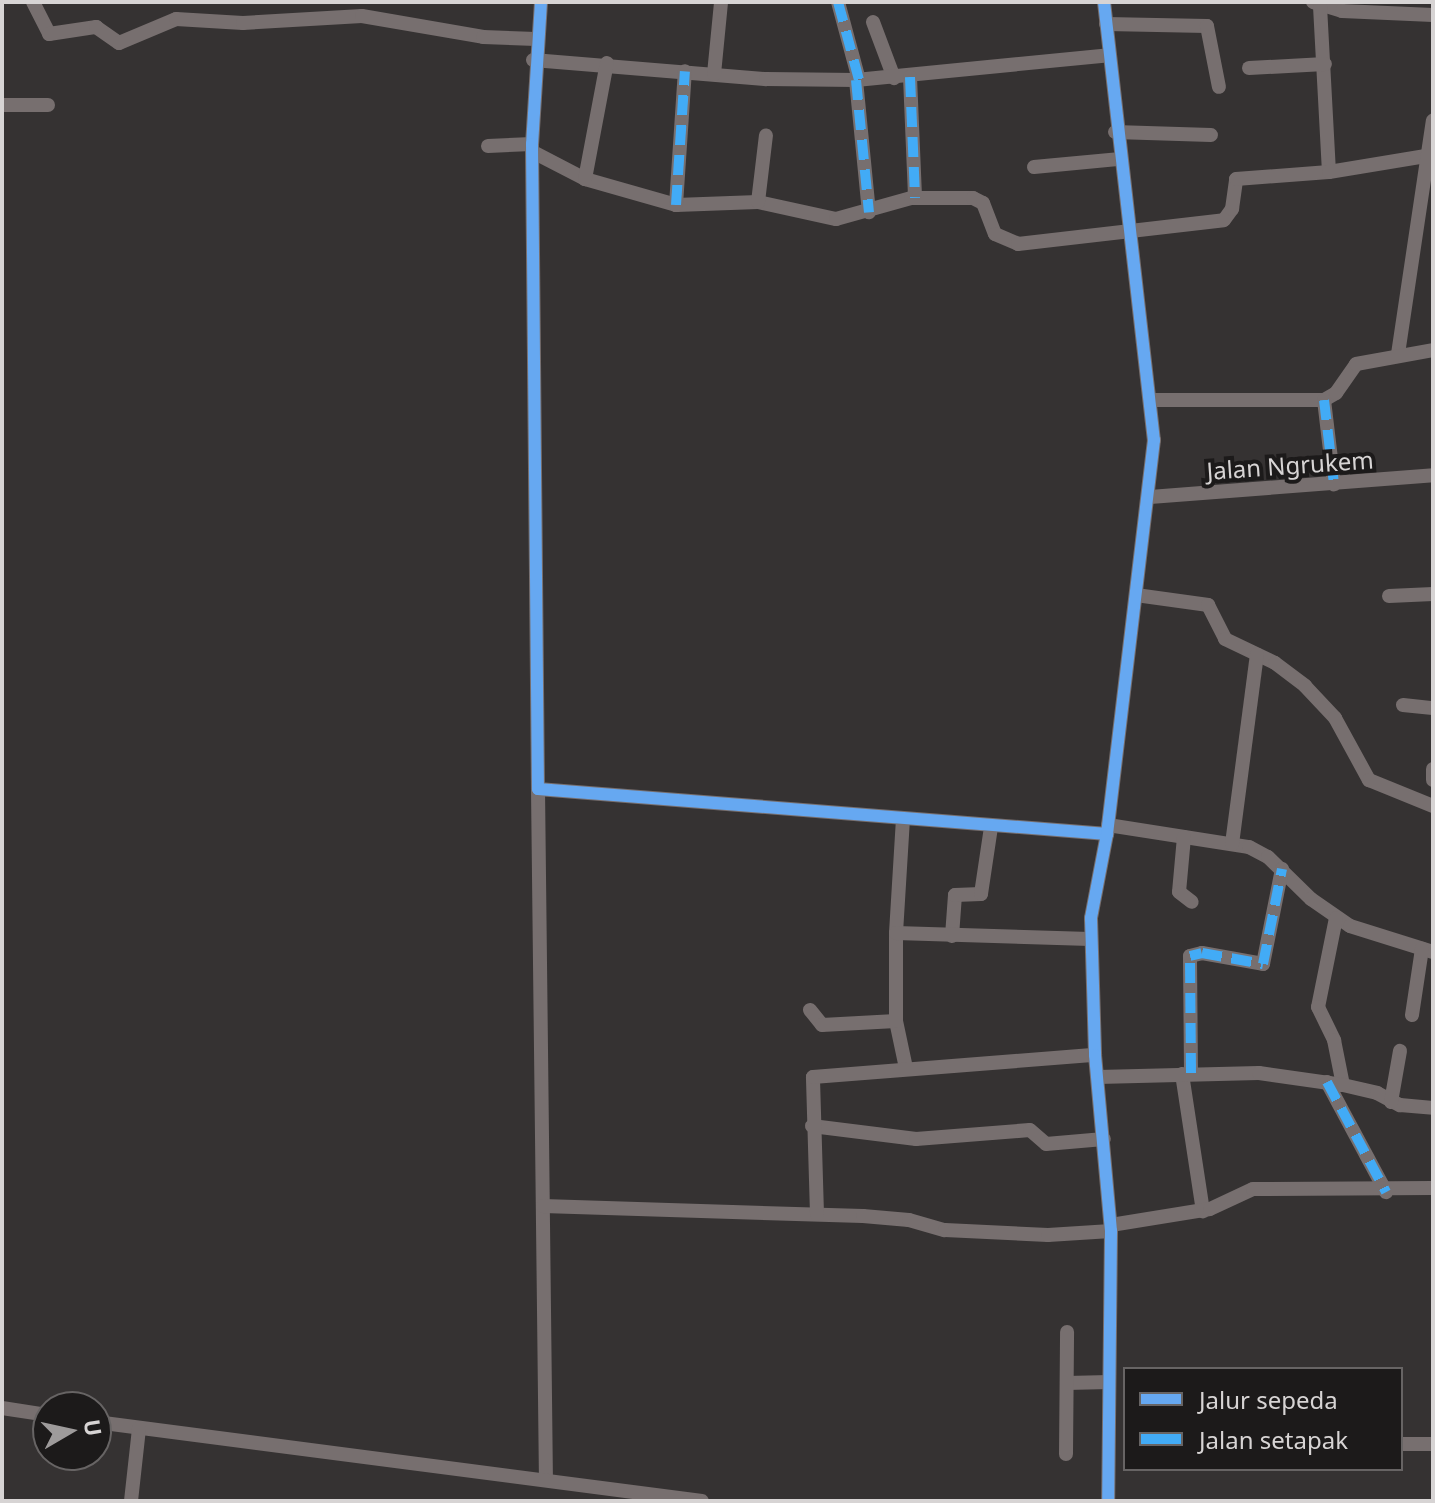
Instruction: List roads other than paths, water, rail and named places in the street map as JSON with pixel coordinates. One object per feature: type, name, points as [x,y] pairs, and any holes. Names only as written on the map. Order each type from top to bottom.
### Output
[{"type":"street","points":[[33,2],[49,34],[96,27],[119,43],[176,19],[243,23],[362,16],[483,37],[536,39]]},
{"type":"street","points":[[541,2],[533,60],[532,148],[546,1480]]},
{"type":"street","points":[[714,74],[721,2]]},
{"type":"street","points":[[838,2],[858,80],[869,212]]},
{"type":"street","points":[[1104,2],[1118,159],[1153,400],[1150,497],[1090,939],[1095,1055],[1111,1228],[1108,1501]]},
{"type":"street","points":[[1329,172],[1325,64],[1317,4],[1433,15]]},
{"type":"street","points":[[873,22],[902,78],[915,198]]},
{"type":"street","points":[[1106,24],[1207,26],[1219,87]]},
{"type":"street","points":[[533,60],[607,63],[714,74],[858,80],[1109,55]]},
{"type":"street","points":[[585,179],[607,63]]},
{"type":"street","points":[[1249,68],[1325,64]]},
{"type":"street","points":[[676,205],[685,71]]},
{"type":"street","points":[[2,105],[48,105]]},
{"type":"street","points":[[1398,354],[1433,121]]},
{"type":"street","points":[[1115,132],[1211,135]]},
{"type":"street","points":[[758,202],[766,135]]},
{"type":"street","points":[[488,146],[532,148],[585,179],[676,205],[758,202],[836,219],[915,198],[980,200],[995,234],[1018,244],[1224,220],[1232,209],[1236,179],[1329,172],[1426,156]]},
{"type":"street","points":[[1034,167],[1118,159]]},
{"type":"street","points":[[1153,400],[1324,400],[1336,393],[1356,364],[1433,350]]},
{"type":"street","points":[[1324,400],[1334,484]]},
{"type":"street","name":"Jalan Ngrukem","points":[[1150,497],[1433,475]]},
{"type":"street","points":[[1389,596],[1433,594]]},
{"type":"street","points":[[1136,595],[1208,605],[1225,639],[1275,663],[1315,696],[1358,753],[1369,780],[1433,806]]},
{"type":"street","points":[[1232,844],[1257,655]]},
{"type":"street","points":[[1403,705],[1433,708]]},
{"type":"street","points":[[1433,769],[1433,780]]},
{"type":"street","points":[[538,789],[991,827],[1107,830],[1232,844],[1268,857],[1336,918],[1428,950],[1412,1015]]},
{"type":"street","points":[[903,819],[896,933],[896,1021],[906,1068]]},
{"type":"street","points":[[952,936],[955,895],[981,894],[991,827]]},
{"type":"street","points":[[1184,837],[1178,885],[1180,896],[1192,902]]},
{"type":"street","points":[[1203,1211],[1187,1074],[1190,956],[1202,953],[1263,964],[1282,869]]},
{"type":"street","points":[[1336,918],[1318,1007],[1334,1040],[1343,1085]]},
{"type":"street","points":[[896,933],[1090,939]]},
{"type":"street","points":[[810,1010],[822,1025],[896,1021]]},
{"type":"street","points":[[1391,1102],[1400,1051]]},
{"type":"street","points":[[817,1214],[812,1126],[813,1077],[1095,1055]]},
{"type":"street","points":[[1098,1077],[1259,1073],[1343,1085],[1391,1102],[1433,1108]]},
{"type":"street","points":[[1327,1082],[1386,1192]]},
{"type":"street","points":[[812,1126],[916,1139],[1030,1130],[1046,1144],[1104,1139]]},
{"type":"street","points":[[543,1206],[897,1218],[945,1230],[1048,1235],[1111,1228],[1203,1211],[1253,1189],[1386,1192],[1433,1188]]},
{"type":"street","points":[[1066,1454],[1067,1332]]},
{"type":"street","points":[[1067,1383],[1109,1382]]},
{"type":"street","points":[[2,1408],[32,1413]]},
{"type":"street","points":[[112,1424],[702,1501]]},
{"type":"street","points":[[131,1501],[139,1428]]},
{"type":"street","points":[[1403,1444],[1433,1444]]}]
